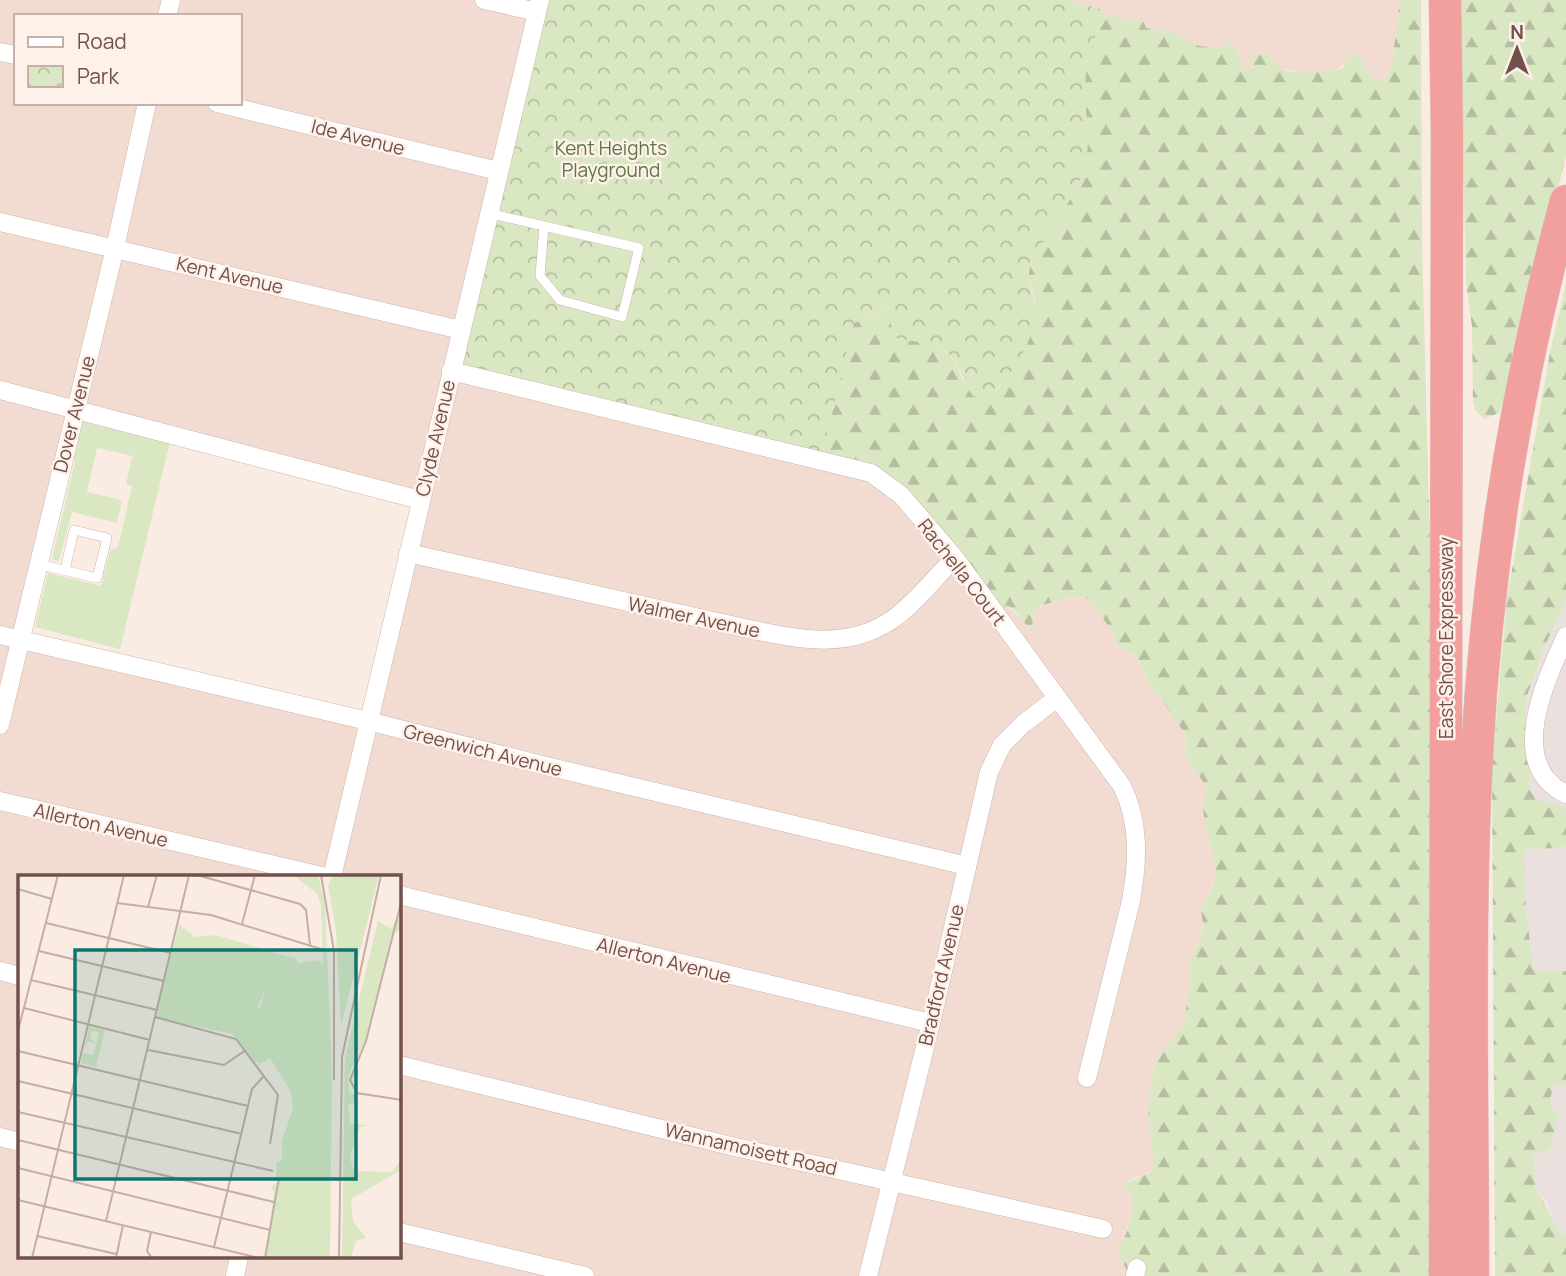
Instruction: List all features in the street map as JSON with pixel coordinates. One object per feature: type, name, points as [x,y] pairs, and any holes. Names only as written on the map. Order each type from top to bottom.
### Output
[{"type":"highway","name":"East Shore Expressway","points":[[1445,0],[1445,1276]]},
{"type":"highway","name":"East Shore Expressway","points":[[1473,1276],[1474,850],[1477,751],[1485,648],[1496,547],[1513,437],[1530,350],[1566,201]]},
{"type":"street","points":[[484,0],[538,6]]},
{"type":"street","name":"Clyde Avenue","points":[[332,875],[538,6]]},
{"type":"street","name":"Dover Avenue","points":[[0,725],[147,105]]},
{"type":"street","name":"Ide Avenue","points":[[226,105],[498,171]]},
{"type":"street","name":"Kent Avenue","points":[[0,222],[461,330]]},
{"type":"street","name":"Rachella Court","points":[[451,370],[871,473],[901,495],[955,558],[1043,676],[1122,786],[1132,806],[1136,872],[1087,1078]]},
{"type":"street","points":[[0,390],[420,500]]},
{"type":"street","name":"Walmer Avenue","points":[[408,553],[749,629],[831,641],[863,635],[891,621],[955,558]]},
{"type":"street","name":"Greenwich Avenue","points":[[0,635],[967,866]]},
{"type":"street","points":[[1566,636],[1542,692],[1535,723],[1535,749],[1542,773],[1554,788],[1566,794]]},
{"type":"street","name":"Bradford Avenue","points":[[868,1276],[989,772],[1002,745],[1023,724],[1057,698]]},
{"type":"street","name":"Allerton Avenue","points":[[0,801],[317,875]]},
{"type":"street","name":"Allerton Avenue","points":[[401,895],[930,1023]]},
{"type":"street","points":[[0,971],[18,976]]},
{"type":"street","name":"Wannamoisett Road","points":[[401,1065],[735,1147],[1104,1229]]},
{"type":"street","points":[[0,1137],[18,1142]]},
{"type":"street","points":[[401,1232],[585,1276]]},
{"type":"street","points":[[235,1276],[239,1258]]},
{"type":"lane","points":[[488,213],[639,247],[622,317],[561,300],[540,276],[544,226]]},
{"type":"lane","points":[[37,564],[97,579],[107,538],[74,530],[65,570]]},
{"type":"shaded area","points":[[0,0],[540,0],[871,466],[1006,605],[1025,621],[1029,629],[1032,630],[1033,615],[1039,606],[1072,597],[1087,598],[1093,604],[1111,629],[1117,645],[1136,656],[1153,691],[1160,696],[1186,734],[1185,756],[1208,789],[1210,846],[1215,853],[1215,881],[1200,908],[1202,933],[1190,964],[1184,1025],[1155,1062],[1148,1107],[1154,1171],[1127,1181],[1134,1202],[1122,1244],[1129,1276],[0,1276]],"holes":[[[75,407],[417,497],[367,720],[20,632]]]},
{"type":"shaded area","points":[[1070,0],[1400,0],[1392,63],[1386,82],[1374,80],[1367,73],[1360,55],[1336,70],[1304,74],[1278,67],[1268,53],[1253,55],[1251,69],[1242,69],[1234,44],[1218,48],[1200,46],[1169,31],[1145,28],[1143,22],[1128,22],[1113,14],[1105,15],[1102,10]]},
{"type":"shaded area","points":[[1566,600],[1566,808],[1536,799],[1530,790],[1525,701],[1547,641]]},
{"type":"shaded area","points":[[1566,847],[1566,971],[1537,972],[1533,968],[1526,909],[1524,855],[1526,850]]},
{"type":"shaded area","points":[[1566,1084],[1565,1236],[1557,1230],[1546,1201],[1536,1191],[1533,1156],[1550,1149],[1559,1112],[1552,1110],[1550,1100],[1553,1086]]},
{"type":"green space","name":"Kent Heights Playground","points":[[540,0],[1070,0],[1103,10],[1105,15],[1093,42],[1086,71],[1086,161],[1071,198],[1029,269],[1036,311],[1035,322],[1026,346],[1004,381],[987,398],[973,396],[953,359],[942,348],[931,343],[892,338],[890,308],[854,323],[822,454],[451,365]]},
{"type":"green space","points":[[1400,0],[1421,0],[1422,241],[1433,664],[1429,1276],[1129,1276],[1117,1248],[1127,1230],[1133,1206],[1131,1193],[1123,1184],[1154,1171],[1148,1107],[1155,1062],[1184,1025],[1190,964],[1202,933],[1200,908],[1215,879],[1203,811],[1208,789],[1185,756],[1186,734],[1160,696],[1153,691],[1136,656],[1117,645],[1111,629],[1087,598],[1071,597],[1039,606],[1033,615],[1032,631],[1010,607],[1006,605],[1003,612],[876,468],[822,454],[854,323],[891,308],[894,339],[901,336],[942,348],[951,357],[964,383],[996,391],[1015,363],[1035,320],[1036,310],[1029,277],[1031,264],[1076,188],[1086,160],[1086,71],[1093,42],[1105,15],[1113,14],[1128,22],[1144,22],[1146,28],[1169,31],[1200,46],[1218,48],[1234,43],[1243,69],[1251,69],[1253,55],[1268,53],[1278,66],[1297,72],[1340,69],[1348,56],[1360,55],[1371,76],[1385,82],[1392,63]]},
{"type":"green space","points":[[1459,0],[1566,0],[1566,157],[1511,376],[1499,413],[1484,419],[1476,411],[1473,402],[1472,326],[1466,284]]},
{"type":"green space","points":[[1566,283],[1566,600],[1547,641],[1525,701],[1530,790],[1536,799],[1566,808],[1566,847],[1526,850],[1524,855],[1526,909],[1533,968],[1538,972],[1566,971],[1566,1084],[1553,1087],[1550,1100],[1552,1109],[1559,1112],[1550,1149],[1533,1156],[1536,1191],[1561,1233],[1566,1236],[1566,1276],[1495,1276],[1492,767],[1507,598],[1550,352]]},
{"type":"green space","points":[[87,417],[170,442],[120,649],[35,627],[48,573],[101,586],[110,551],[118,547],[132,486],[126,484],[132,456],[97,448],[87,492],[122,500],[117,523],[72,512],[59,561],[52,559],[75,462],[73,460],[80,422]]}]
